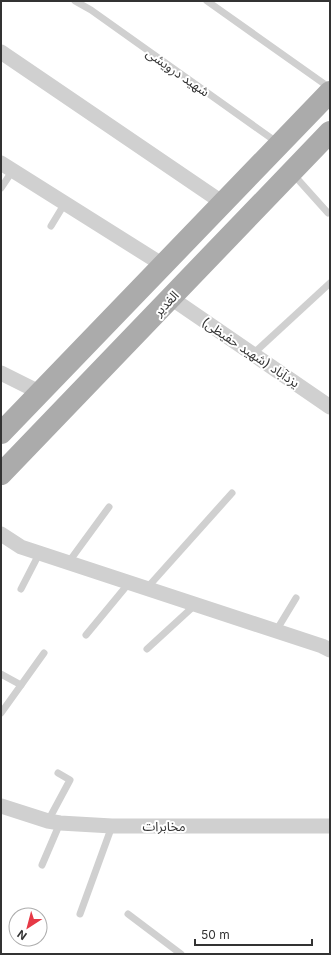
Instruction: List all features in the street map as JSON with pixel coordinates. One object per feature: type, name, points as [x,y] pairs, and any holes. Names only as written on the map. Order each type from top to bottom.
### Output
[{"type":"main road","points":[[1,433],[330,92]]},
{"type":"main road","name":"الغدیر","points":[[1,474],[330,132]]},
{"type":"street","points":[[1,52],[223,203]]},
{"type":"street","points":[[7,167],[163,265]]},
{"type":"street","name":"یزدآباد (شهید حفیظی)","points":[[171,298],[330,407]]},
{"type":"street","points":[[1,373],[40,392]]},
{"type":"street","points":[[1,534],[21,548],[195,604],[322,646],[330,650]]},
{"type":"street","name":"مخابرات","points":[[1,806],[54,822],[112,826],[330,826]]},
{"type":"lane","name":"شهید درویشی","points":[[75,1],[91,10],[279,144]]},
{"type":"lane","points":[[207,1],[330,88]]},
{"type":"lane","points":[[1,188],[7,167]]},
{"type":"lane","points":[[292,172],[328,213]]},
{"type":"lane","points":[[51,226],[65,203]]},
{"type":"lane","points":[[254,354],[330,283]]},
{"type":"lane","points":[[146,588],[232,493]]},
{"type":"lane","points":[[68,563],[109,507]]},
{"type":"lane","points":[[21,589],[40,554]]},
{"type":"lane","points":[[86,634],[129,583]]},
{"type":"lane","points":[[276,631],[296,598]]},
{"type":"lane","points":[[147,650],[195,604]]},
{"type":"lane","points":[[1,713],[44,653]]},
{"type":"lane","points":[[1,674],[21,685]]},
{"type":"lane","points":[[42,865],[54,822],[70,780],[58,773]]},
{"type":"lane","points":[[80,914],[112,826]]},
{"type":"lane","points":[[128,914],[181,954]]}]
